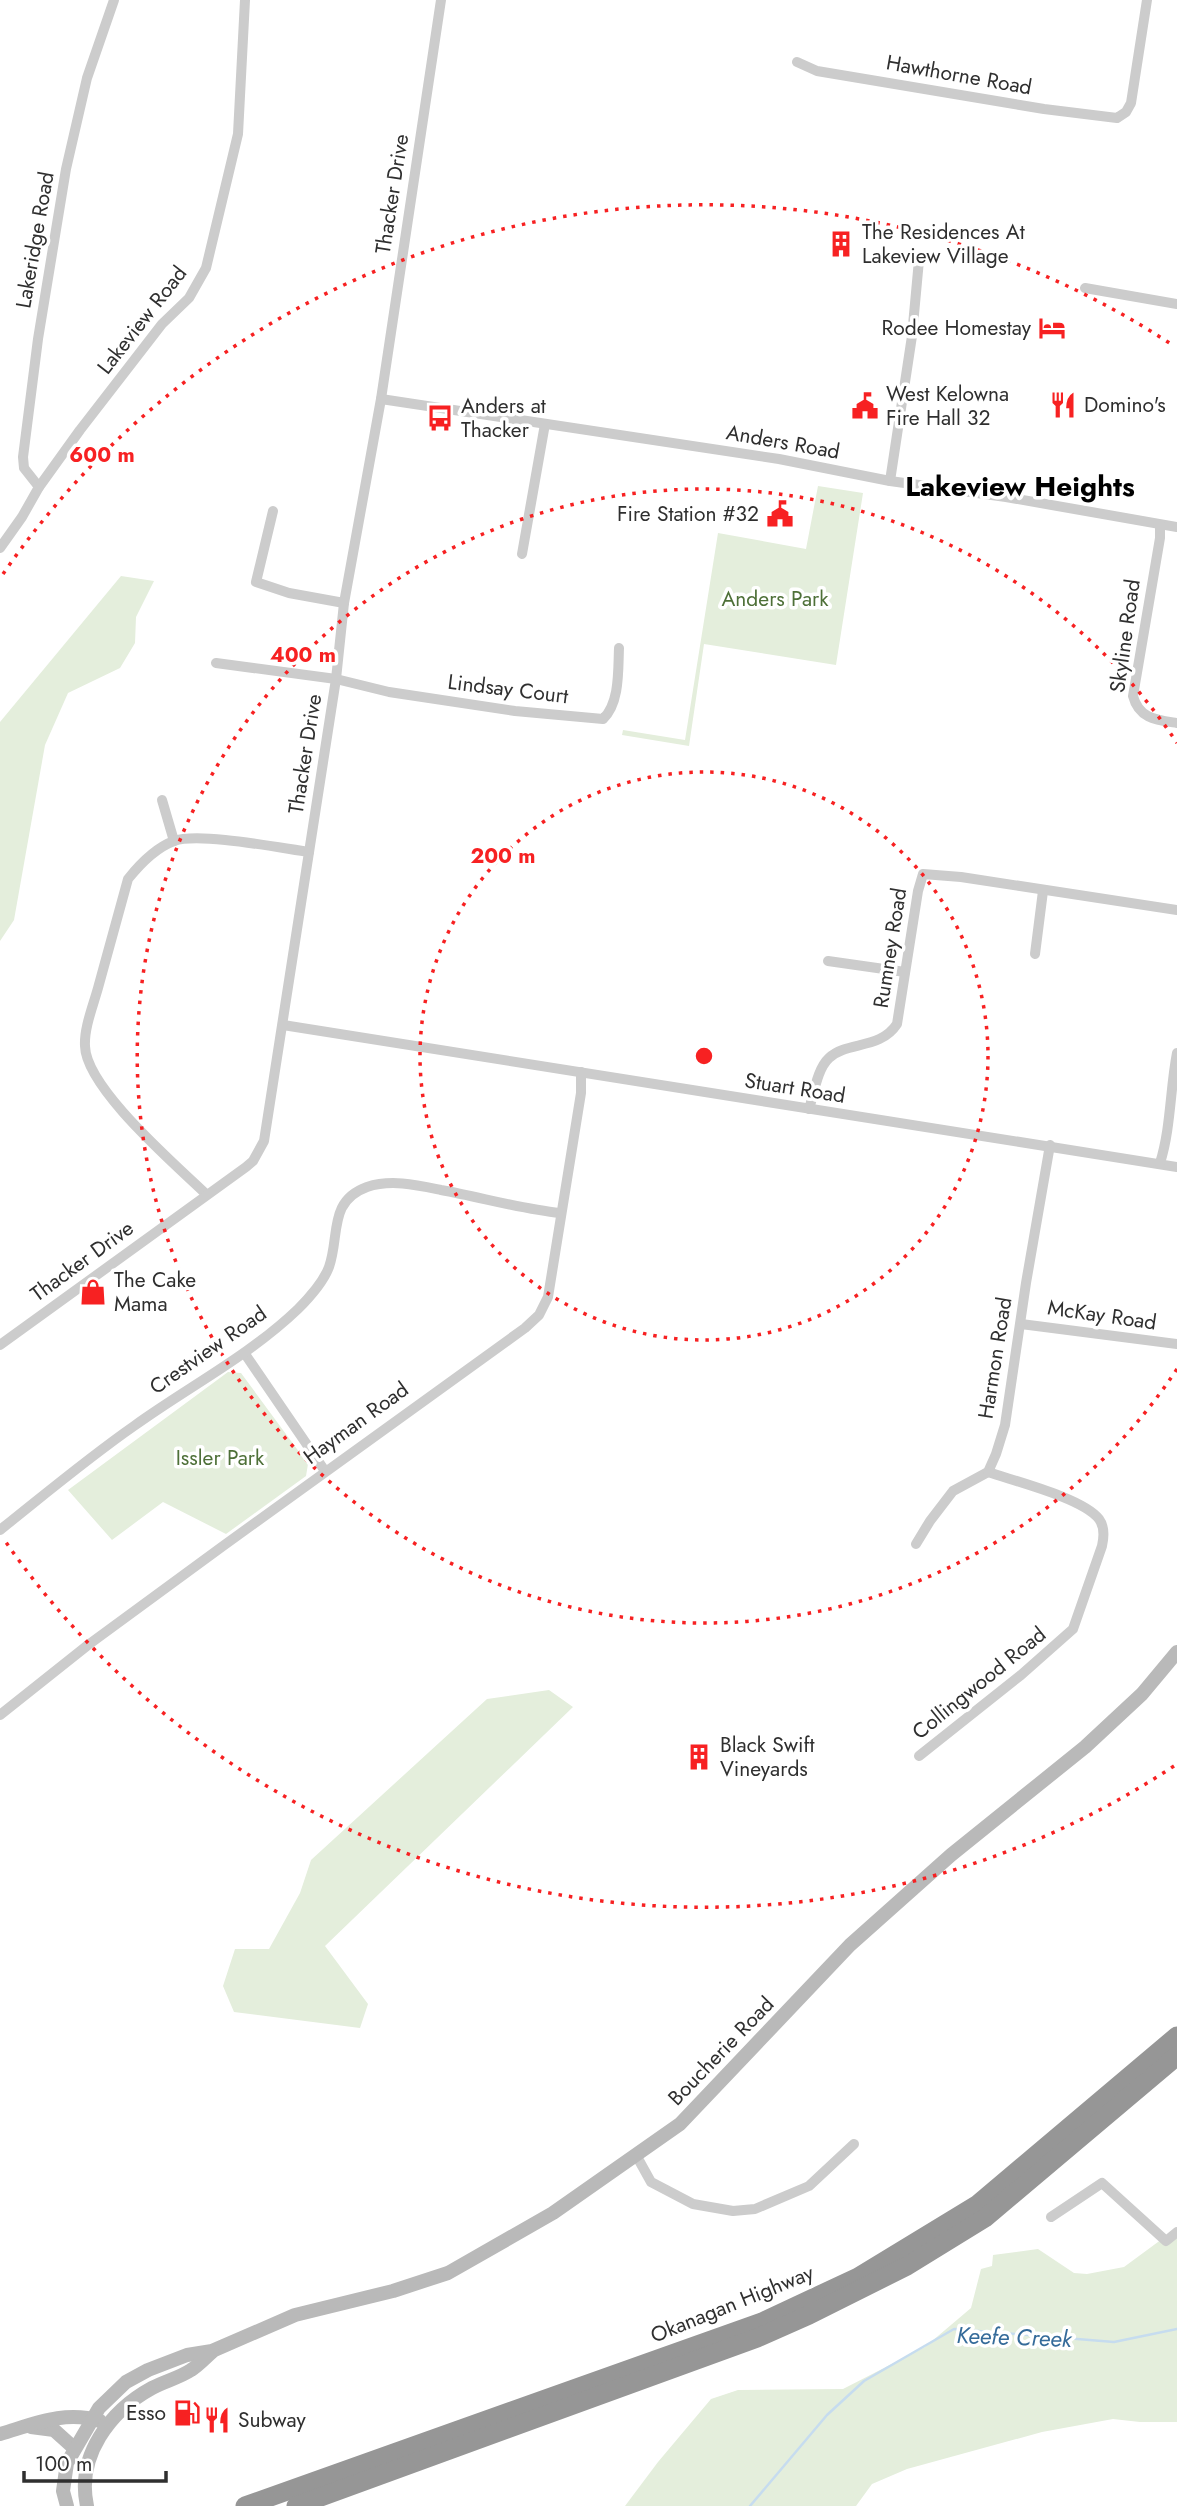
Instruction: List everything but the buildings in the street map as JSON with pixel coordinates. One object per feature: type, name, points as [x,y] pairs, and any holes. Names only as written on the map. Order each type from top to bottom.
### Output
[{"type":"highway","name":"Okanagan Highway","points":[[249,2505],[762,2322],[858,2277],[978,2204],[1177,2036]]},
{"type":"highway","name":"Okanagan Highway","points":[[296,2506],[757,2338],[895,2272],[985,2218],[1177,2056]]},
{"type":"main road","name":"Boucherie Road","points":[[67,2506],[63,2491],[67,2463],[74,2448],[99,2408],[126,2382],[148,2370],[187,2355],[212,2351],[295,2315],[393,2291],[449,2273],[553,2213],[680,2124],[850,1945],[951,1855],[1085,1747],[1142,1694],[1177,1652]]},
{"type":"main road","name":"Boucherie Road","points":[[87,2506],[83,2490],[87,2468],[92,2449],[108,2424],[135,2399],[192,2370],[212,2351]]},
{"type":"main road","points":[[0,2434],[54,2417],[71,2416],[108,2424]]},
{"type":"main road","points":[[27,2427],[54,2430],[74,2448]]},
{"type":"street","name":"Lakeridge Road","points":[[39,487],[24,468],[23,457],[38,339],[77,120],[87,78],[114,0]]},
{"type":"street","name":"Lakeview Road","points":[[0,548],[39,487],[162,324],[189,298],[206,268],[238,134],[245,0]]},
{"type":"street","name":"Thacker Drive","points":[[0,1345],[253,1161],[264,1141],[335,679],[344,603],[381,399],[441,0]]},
{"type":"street","name":"Hawthorne Road","points":[[797,62],[828,72],[1044,109],[1117,118],[1126,112],[1131,103],[1147,0]]},
{"type":"street","points":[[890,481],[912,336],[919,260]]},
{"type":"street","points":[[1085,288],[1177,304]]},
{"type":"street","name":"Anders Road","points":[[381,399],[779,459],[890,481],[1014,498],[1177,527]]},
{"type":"street","points":[[522,554],[545,424]]},
{"type":"street","points":[[273,511],[256,582],[289,593],[344,603]]},
{"type":"street","name":"Skyline Road","points":[[1160,524],[1160,538],[1133,696],[1138,709],[1144,715],[1177,723]]},
{"type":"street","name":"Lindsay Court","points":[[216,663],[335,679],[439,700],[515,711],[603,719],[611,712],[620,648]]},
{"type":"street","points":[[162,800],[174,841]]},
{"type":"street","points":[[206,1194],[136,1125],[90,1070],[85,1046],[91,1013],[128,879],[142,863],[174,841],[194,838],[309,852]]},
{"type":"street","name":"Rumney Road","points":[[809,1110],[824,1065],[831,1056],[890,1035],[897,1024],[923,874],[961,877],[1177,910]]},
{"type":"street","points":[[1035,954],[1043,891]]},
{"type":"street","points":[[828,961],[905,972]]},
{"type":"street","name":"Stuart Road","points":[[283,1025],[1177,1167]]},
{"type":"street","points":[[1160,1163],[1166,1143],[1177,1053]]},
{"type":"street","name":"Hayman Road","points":[[0,1715],[98,1638],[525,1328],[539,1315],[548,1297],[581,1093],[581,1072]]},
{"type":"street","name":"Harmon Road","points":[[988,1472],[1005,1425],[1051,1145]]},
{"type":"street","name":"Crestview Road","points":[[0,1530],[133,1426],[245,1354],[298,1309],[320,1285],[331,1263],[337,1217],[352,1193],[389,1182],[560,1213]]},
{"type":"street","name":"McKay Road","points":[[1021,1324],[1177,1344]]},
{"type":"street","points":[[245,1354],[326,1471]]},
{"type":"street","points":[[916,1544],[953,1491],[988,1472]]},
{"type":"street","name":"Collingwood Road","points":[[919,1756],[1027,1670],[1073,1629],[1102,1546],[1104,1534],[1099,1519],[1074,1502],[988,1472]]},
{"type":"street","points":[[636,2155],[651,2182],[693,2204],[733,2211],[755,2209],[808,2186],[855,2144]]},
{"type":"street","points":[[1051,2217],[1102,2183],[1166,2241],[1177,2232]]},
{"type":"green space","name":"Anders Park","points":[[818,486],[863,493],[836,665],[704,644],[689,746],[622,735],[623,730],[685,740],[718,533],[806,549]]},
{"type":"green space","points":[[121,576],[154,581],[136,617],[135,643],[120,668],[68,693],[45,745],[14,920],[0,941],[0,722]]},
{"type":"green space","name":"Issler Park","points":[[228,1372],[241,1373],[308,1464],[306,1476],[226,1534],[163,1502],[112,1540],[68,1490]]},
{"type":"green space","points":[[549,1690],[573,1707],[325,1946],[368,2004],[360,2028],[234,2012],[223,1986],[235,1949],[269,1949],[300,1893],[311,1860],[487,1699]]},
{"type":"green space","points":[[1177,2228],[1177,2422],[1113,2419],[1042,2432],[907,2469],[872,2484],[856,2506],[625,2506],[711,2399],[738,2390],[843,2389],[925,2347],[971,2308],[981,2269],[992,2266],[993,2255],[1038,2249],[1074,2273],[1087,2274],[1124,2267]]},
{"type":"waterway","name":"Keefe Creek","points":[[750,2506],[827,2415],[864,2381],[954,2329],[1114,2342],[1177,2329]]},
{"type":"place","name":"The Residences At Lakeview Village","points":[[841,244]]},
{"type":"place","name":"Rodee Homestay","points":[[1052,328]]},
{"type":"place","name":"Domino's","points":[[1063,405]]},
{"type":"place","name":"West Kelowna Fire Hall 32","points":[[865,406]]},
{"type":"place","name":"Anders at Thacker","points":[[440,418]]},
{"type":"place","name":"Fire Station #32","points":[[780,514]]},
{"type":"place","name":"The Cake Mama","points":[[93,1292]]},
{"type":"place","name":"Black Swift Vineyards","points":[[699,1757]]},
{"type":"place","name":"Esso","points":[[187,2413]]},
{"type":"place","name":"Subway","points":[[217,2420]]},
{"type":"district","name":"Lakeview Heights","points":[[1020,486]]}]
